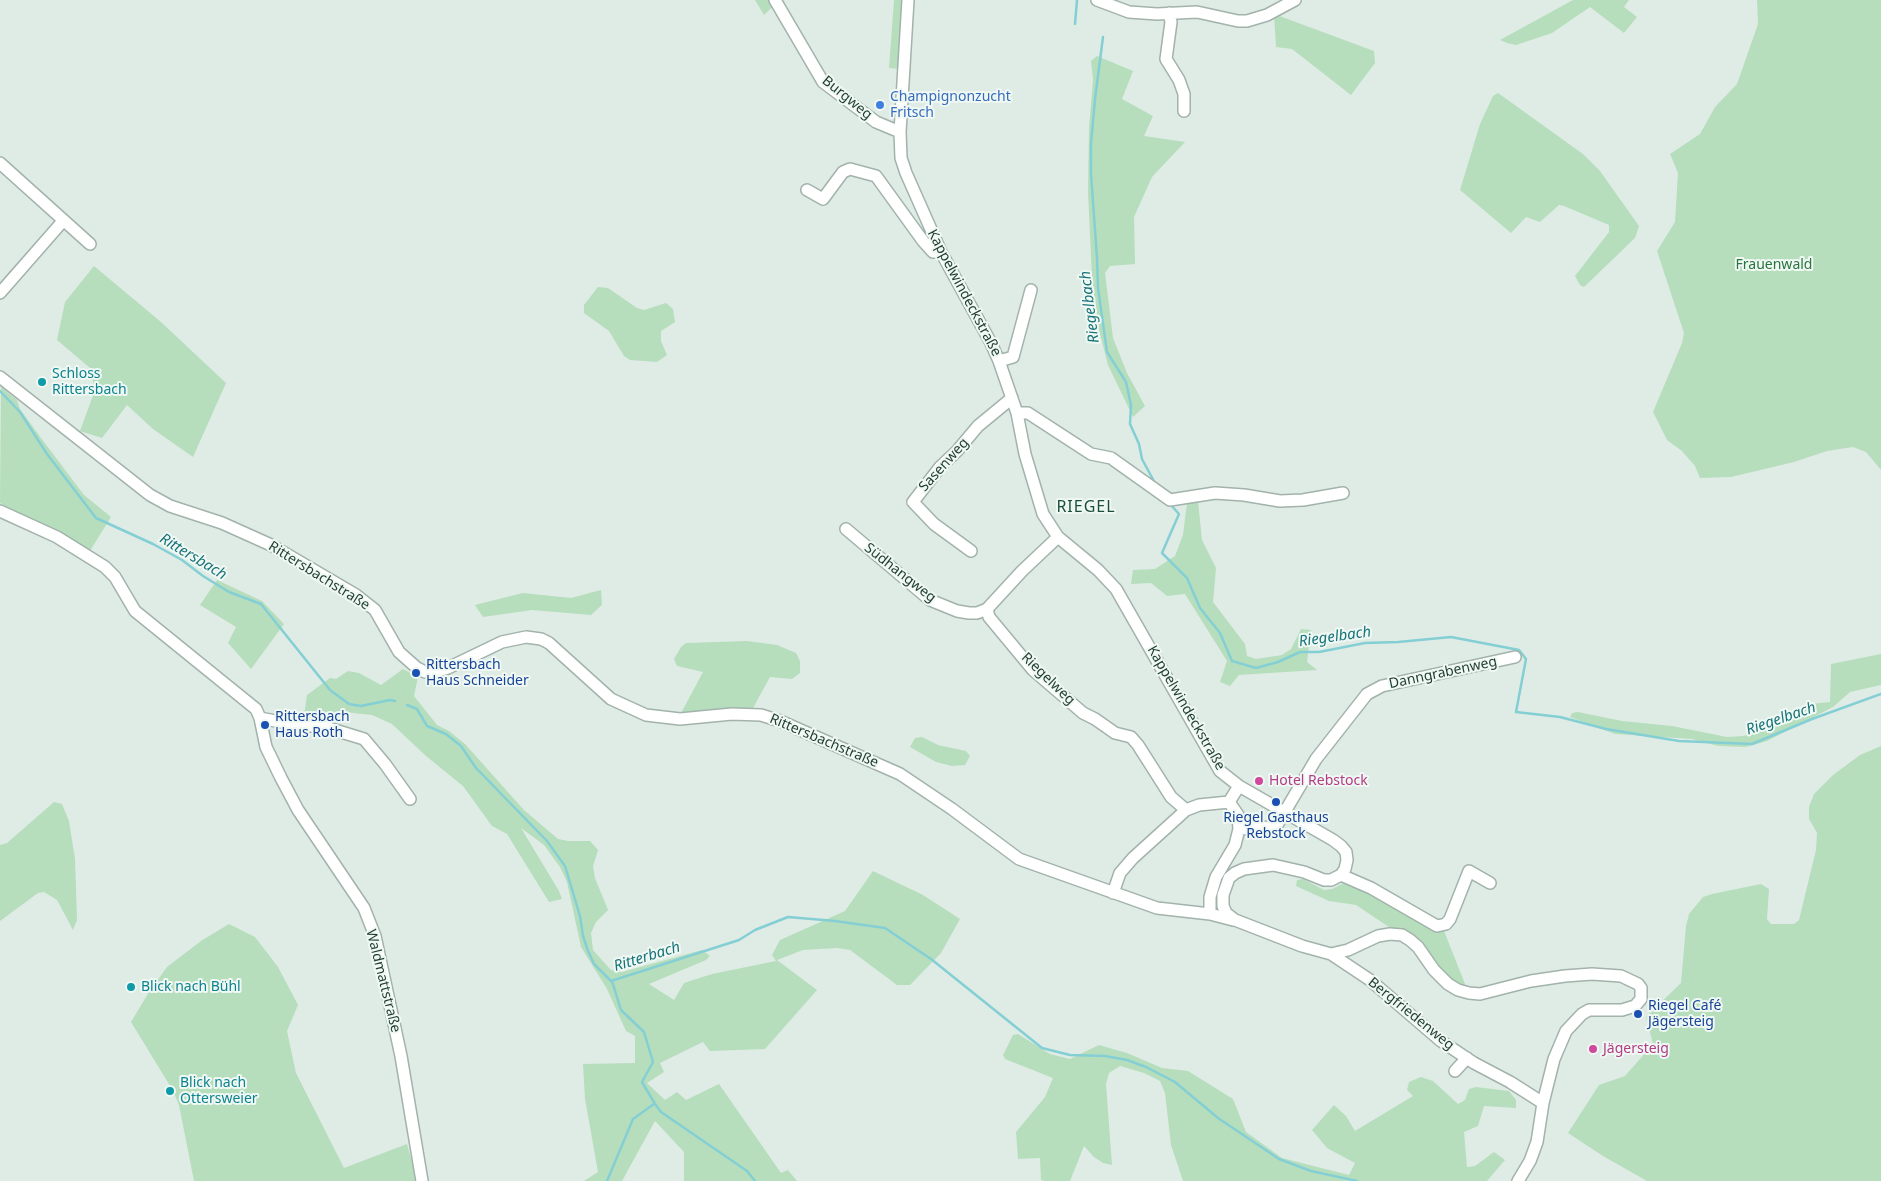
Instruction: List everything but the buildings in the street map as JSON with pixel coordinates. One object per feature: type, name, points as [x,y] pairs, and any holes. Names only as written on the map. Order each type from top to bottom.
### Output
[{"type":"street","name":"Burgweg","points":[[775,0],[823,82],[876,122],[900,132]]},
{"type":"street","name":"Kappelwindeckstraße","points":[[908,0],[900,132],[901,158],[941,252],[1000,361],[1017,413],[1025,454],[1043,514],[1058,537],[1098,570],[1116,589],[1214,762],[1227,778],[1341,846],[1346,852],[1347,860],[1342,876]]},
{"type":"street","points":[[1097,0],[1129,12],[1157,14],[1197,12],[1238,21],[1247,21],[1267,15],[1296,0]]},
{"type":"street","points":[[1181,0],[1171,22],[1166,59],[1180,80],[1184,94],[1184,111]]},
{"type":"street","points":[[0,163],[90,244]]},
{"type":"street","points":[[806,190],[823,199],[843,172],[850,169],[876,176],[923,241],[933,252],[941,252]]},
{"type":"street","points":[[0,293],[63,221]]},
{"type":"street","points":[[1000,361],[1012,357],[1032,290]]},
{"type":"street","name":"Rittersbachstraße","points":[[0,377],[150,495],[170,506],[222,523],[271,545],[356,595],[375,610],[399,652],[417,668],[425,672],[436,672],[448,668],[502,642],[526,637],[541,639],[549,642],[611,699],[646,715],[667,718],[695,718],[761,714],[900,774],[946,804],[1018,859],[1157,908],[1210,914],[1234,920]]},
{"type":"street","name":"Sasenweg","points":[[972,551],[934,524],[912,502],[940,466],[957,451],[978,426],[1012,398]]},
{"type":"street","points":[[1017,413],[1028,413],[1091,454],[1111,458],[1170,500],[1215,492],[1244,494],[1280,501],[1303,500],[1343,493]]},
{"type":"street","name":"Waldmattstraße","points":[[0,511],[57,537],[105,567],[115,577],[135,611],[256,710],[260,718],[266,747],[280,778],[298,810],[364,908],[375,936],[401,1056],[422,1181]]},
{"type":"street","name":"Südhangweg","points":[[846,529],[930,600],[963,612],[977,613],[987,609]]},
{"type":"street","points":[[987,609],[1022,571],[1058,537]]},
{"type":"street","name":"Riegelweg","points":[[987,609],[989,617],[1034,670],[1083,713],[1096,719],[1115,733],[1131,737],[1171,797],[1186,810]]},
{"type":"street","name":"Danngrabenweg","points":[[1285,813],[1316,759],[1367,694],[1382,686],[1515,658]]},
{"type":"street","points":[[260,718],[296,725],[325,727],[364,739],[410,799]]},
{"type":"street","points":[[1229,802],[1239,786]]},
{"type":"street","points":[[1113,894],[1120,873],[1133,858],[1186,810],[1199,805],[1229,802]]},
{"type":"street","points":[[1210,914],[1210,897],[1216,876],[1235,845],[1239,829],[1238,815],[1229,802]]},
{"type":"street","points":[[1239,829],[1277,825],[1285,813]]},
{"type":"street","points":[[1490,883],[1470,871],[1450,919],[1446,924],[1437,926],[1371,888],[1342,876],[1337,879],[1324,880],[1297,870],[1273,865],[1244,869],[1229,878],[1223,895],[1223,906],[1226,913],[1234,920],[1302,946],[1332,954],[1348,950],[1378,936],[1402,935],[1410,940],[1441,978],[1458,990],[1469,993],[1480,994],[1531,981],[1592,974],[1621,976],[1638,984],[1642,995],[1635,1006],[1622,1010],[1589,1010],[1571,1024],[1560,1042],[1543,1103],[1537,1142],[1530,1161],[1518,1181]]},
{"type":"street","name":"Bergfriedenweg","points":[[1332,954],[1370,980],[1441,1042],[1543,1103]]},
{"type":"street","points":[[1455,1071],[1467,1058]]},
{"type":"green space","points":[[755,0],[780,0],[764,15]]},
{"type":"green space","points":[[894,0],[903,0],[898,69],[889,68]]},
{"type":"green space","points":[[1573,0],[1629,0],[1624,7],[1637,17],[1624,33],[1590,7],[1552,33],[1516,45],[1500,40]]},
{"type":"green space","name":"Frauenwald","points":[[1757,0],[1881,0],[1881,470],[1866,452],[1853,447],[1827,451],[1794,462],[1731,477],[1700,478],[1695,466],[1682,451],[1667,440],[1653,412],[1682,343],[1684,333],[1657,251],[1675,222],[1678,173],[1670,154],[1700,134],[1715,107],[1737,84],[1758,24]]},
{"type":"green space","points":[[1274,14],[1374,51],[1375,63],[1351,95],[1292,49],[1276,47]]},
{"type":"green space","points":[[1097,56],[1133,71],[1122,99],[1153,116],[1144,136],[1185,142],[1152,177],[1134,217],[1135,264],[1110,266],[1105,273],[1113,338],[1127,373],[1145,406],[1133,417],[1108,365],[1098,326],[1092,278],[1088,192],[1089,128],[1093,80],[1091,61]]},
{"type":"green space","points":[[1498,93],[1583,154],[1600,171],[1639,226],[1635,238],[1584,287],[1580,285],[1575,276],[1609,232],[1609,225],[1559,205],[1540,222],[1526,217],[1511,233],[1460,190],[1480,124],[1493,96]]},
{"type":"green space","points":[[94,266],[161,322],[226,383],[193,457],[153,429],[127,405],[102,438],[80,431],[95,390],[90,368],[57,340],[65,302]]},
{"type":"green space","points":[[598,287],[608,288],[637,308],[644,310],[666,303],[673,309],[675,322],[661,331],[661,341],[667,355],[657,362],[630,360],[624,356],[609,331],[584,313],[584,305]]},
{"type":"green space","points":[[1,387],[17,400],[20,409],[84,495],[111,517],[88,554],[48,529],[0,503]]},
{"type":"green space","points":[[1198,501],[1202,540],[1216,568],[1213,602],[1245,644],[1247,656],[1256,659],[1282,655],[1291,649],[1301,629],[1311,630],[1307,662],[1317,670],[1239,675],[1230,686],[1220,682],[1227,661],[1185,594],[1167,596],[1151,583],[1131,584],[1133,570],[1155,569],[1175,556],[1183,535],[1187,503]]},
{"type":"green space","points":[[217,580],[262,601],[284,624],[251,669],[228,643],[236,627],[200,605]]},
{"type":"green space","points":[[601,590],[602,605],[591,615],[532,610],[483,617],[475,605],[523,593],[571,598]]},
{"type":"green space","points":[[747,641],[777,645],[796,653],[800,661],[800,673],[792,679],[770,677],[752,710],[680,715],[703,672],[677,666],[674,659],[681,647],[686,643]]},
{"type":"green space","points":[[1881,654],[1881,685],[1850,692],[1833,707],[1767,741],[1746,747],[1718,746],[1692,739],[1615,734],[1570,717],[1572,713],[1578,712],[1622,721],[1672,726],[1727,737],[1744,736],[1811,704],[1830,702],[1831,664]]},
{"type":"green space","points":[[403,669],[418,677],[414,696],[437,725],[449,731],[465,744],[524,810],[558,839],[590,841],[598,850],[593,866],[595,878],[608,910],[596,922],[591,933],[593,950],[611,970],[622,972],[702,950],[710,956],[706,960],[649,984],[674,1000],[684,983],[712,974],[776,961],[772,955],[780,940],[845,911],[873,871],[923,895],[960,919],[941,953],[910,985],[897,985],[850,950],[837,948],[803,950],[777,960],[817,990],[765,1049],[710,1051],[703,1042],[660,1063],[664,1072],[647,1083],[665,1100],[677,1092],[686,1100],[719,1084],[781,1173],[788,1170],[797,1181],[684,1181],[684,1152],[655,1121],[622,1181],[584,1181],[598,1172],[585,1099],[583,1064],[635,1063],[635,1036],[626,1031],[607,989],[581,947],[567,882],[560,867],[544,845],[521,828],[562,899],[549,902],[507,834],[492,826],[463,786],[426,756],[392,724],[372,715],[344,712],[328,723],[303,722],[307,695],[330,678],[336,679],[348,671],[359,673],[381,685]]},
{"type":"green space","points":[[922,737],[938,745],[966,751],[970,756],[965,765],[952,766],[936,762],[910,747],[915,738]]},
{"type":"green space","points":[[1881,746],[1881,1181],[1647,1181],[1568,1133],[1599,1085],[1625,1076],[1653,1044],[1646,1017],[1681,983],[1686,926],[1689,914],[1703,897],[1761,884],[1769,889],[1767,919],[1771,924],[1794,924],[1799,920],[1816,850],[1817,833],[1809,819],[1809,807],[1814,794],[1833,775],[1860,755]]},
{"type":"green space","points":[[54,802],[62,804],[69,821],[75,859],[77,920],[73,930],[57,900],[44,892],[38,893],[0,921],[0,845],[7,843]]},
{"type":"green space","points":[[1303,879],[1324,890],[1332,889],[1344,883],[1370,891],[1442,926],[1467,989],[1453,982],[1395,931],[1356,905],[1329,901],[1296,886],[1297,880]]},
{"type":"green space","points":[[229,924],[255,937],[278,967],[298,1005],[287,1031],[296,1073],[344,1168],[407,1144],[417,1181],[194,1181],[179,1105],[172,1089],[131,1022],[167,967],[201,941]]},
{"type":"green space","points":[[1018,1034],[1050,1054],[1070,1059],[1099,1045],[1127,1053],[1162,1068],[1188,1071],[1233,1099],[1246,1132],[1282,1158],[1349,1175],[1355,1163],[1327,1148],[1312,1130],[1334,1105],[1346,1116],[1355,1131],[1413,1096],[1407,1090],[1409,1082],[1421,1077],[1433,1081],[1458,1104],[1465,1100],[1469,1089],[1476,1087],[1509,1091],[1516,1100],[1516,1108],[1484,1106],[1478,1126],[1464,1132],[1467,1167],[1475,1166],[1494,1152],[1505,1160],[1487,1181],[1183,1181],[1171,1145],[1165,1093],[1160,1081],[1144,1073],[1120,1066],[1109,1073],[1106,1084],[1112,1165],[1103,1163],[1094,1157],[1084,1146],[1070,1181],[1045,1181],[1041,1180],[1040,1158],[1018,1159],[1016,1132],[1045,1097],[1053,1078],[1005,1059],[1003,1055],[1013,1035]]},
{"type":"waterway","points":[[1075,24],[1077,0]]},
{"type":"waterway","name":"Riegelbach","points":[[1103,37],[1091,144],[1098,288],[1107,352],[1126,382],[1131,405],[1130,424],[1139,444],[1142,459],[1156,485]]},
{"type":"waterway","name":"Rittersbach","points":[[0,391],[20,412],[47,454],[96,518],[153,544],[182,560],[229,592],[261,604],[330,690],[349,704],[361,706],[390,700],[395,701]]},
{"type":"waterway","name":"Riegelbach","points":[[1170,504],[1179,514],[1162,553],[1187,578],[1200,608],[1220,633],[1232,661],[1256,668],[1278,662],[1300,652],[1319,652],[1365,643],[1451,637],[1519,650],[1526,659],[1516,712],[1560,717],[1606,729],[1679,741],[1752,744],[1812,719],[1881,694]]},
{"type":"waterway","name":"Ritterbach","points":[[407,705],[417,709],[427,726],[446,734],[461,746],[476,768],[547,841],[565,866],[588,951],[594,964],[611,981],[739,940],[755,930],[788,917],[885,928],[931,959],[1042,1048],[1070,1055],[1105,1056],[1127,1060],[1146,1067],[1175,1082],[1218,1118],[1279,1159],[1311,1171],[1357,1181]]},
{"type":"waterway","points":[[612,981],[621,1010],[644,1032],[653,1062],[642,1082],[655,1104],[661,1112],[747,1171],[755,1181]]},
{"type":"waterway","points":[[607,1181],[633,1119],[654,1104]]},
{"type":"place","name":"Champignonzucht Fritsch","points":[[880,105]]},
{"type":"place","name":"Schloss Rittersbach","points":[[42,382]]},
{"type":"place","name":"Rittersbach Haus Schneider","points":[[416,673]]},
{"type":"place","name":"Rittersbach Haus Roth","points":[[265,725]]},
{"type":"place","name":"Hotel Rebstock","points":[[1259,781]]},
{"type":"place","name":"Riegel Gasthaus Rebstock","points":[[1276,802]]},
{"type":"place","name":"Blick nach Bühl","points":[[131,987]]},
{"type":"place","name":"Riegel Café Jägersteig","points":[[1638,1014]]},
{"type":"place","name":"Jägersteig","points":[[1593,1049]]},
{"type":"place","name":"Blick nach Ottersweier","points":[[170,1091]]},
{"type":"district","name":"RIEGEL","points":[[1086,507]]}]
